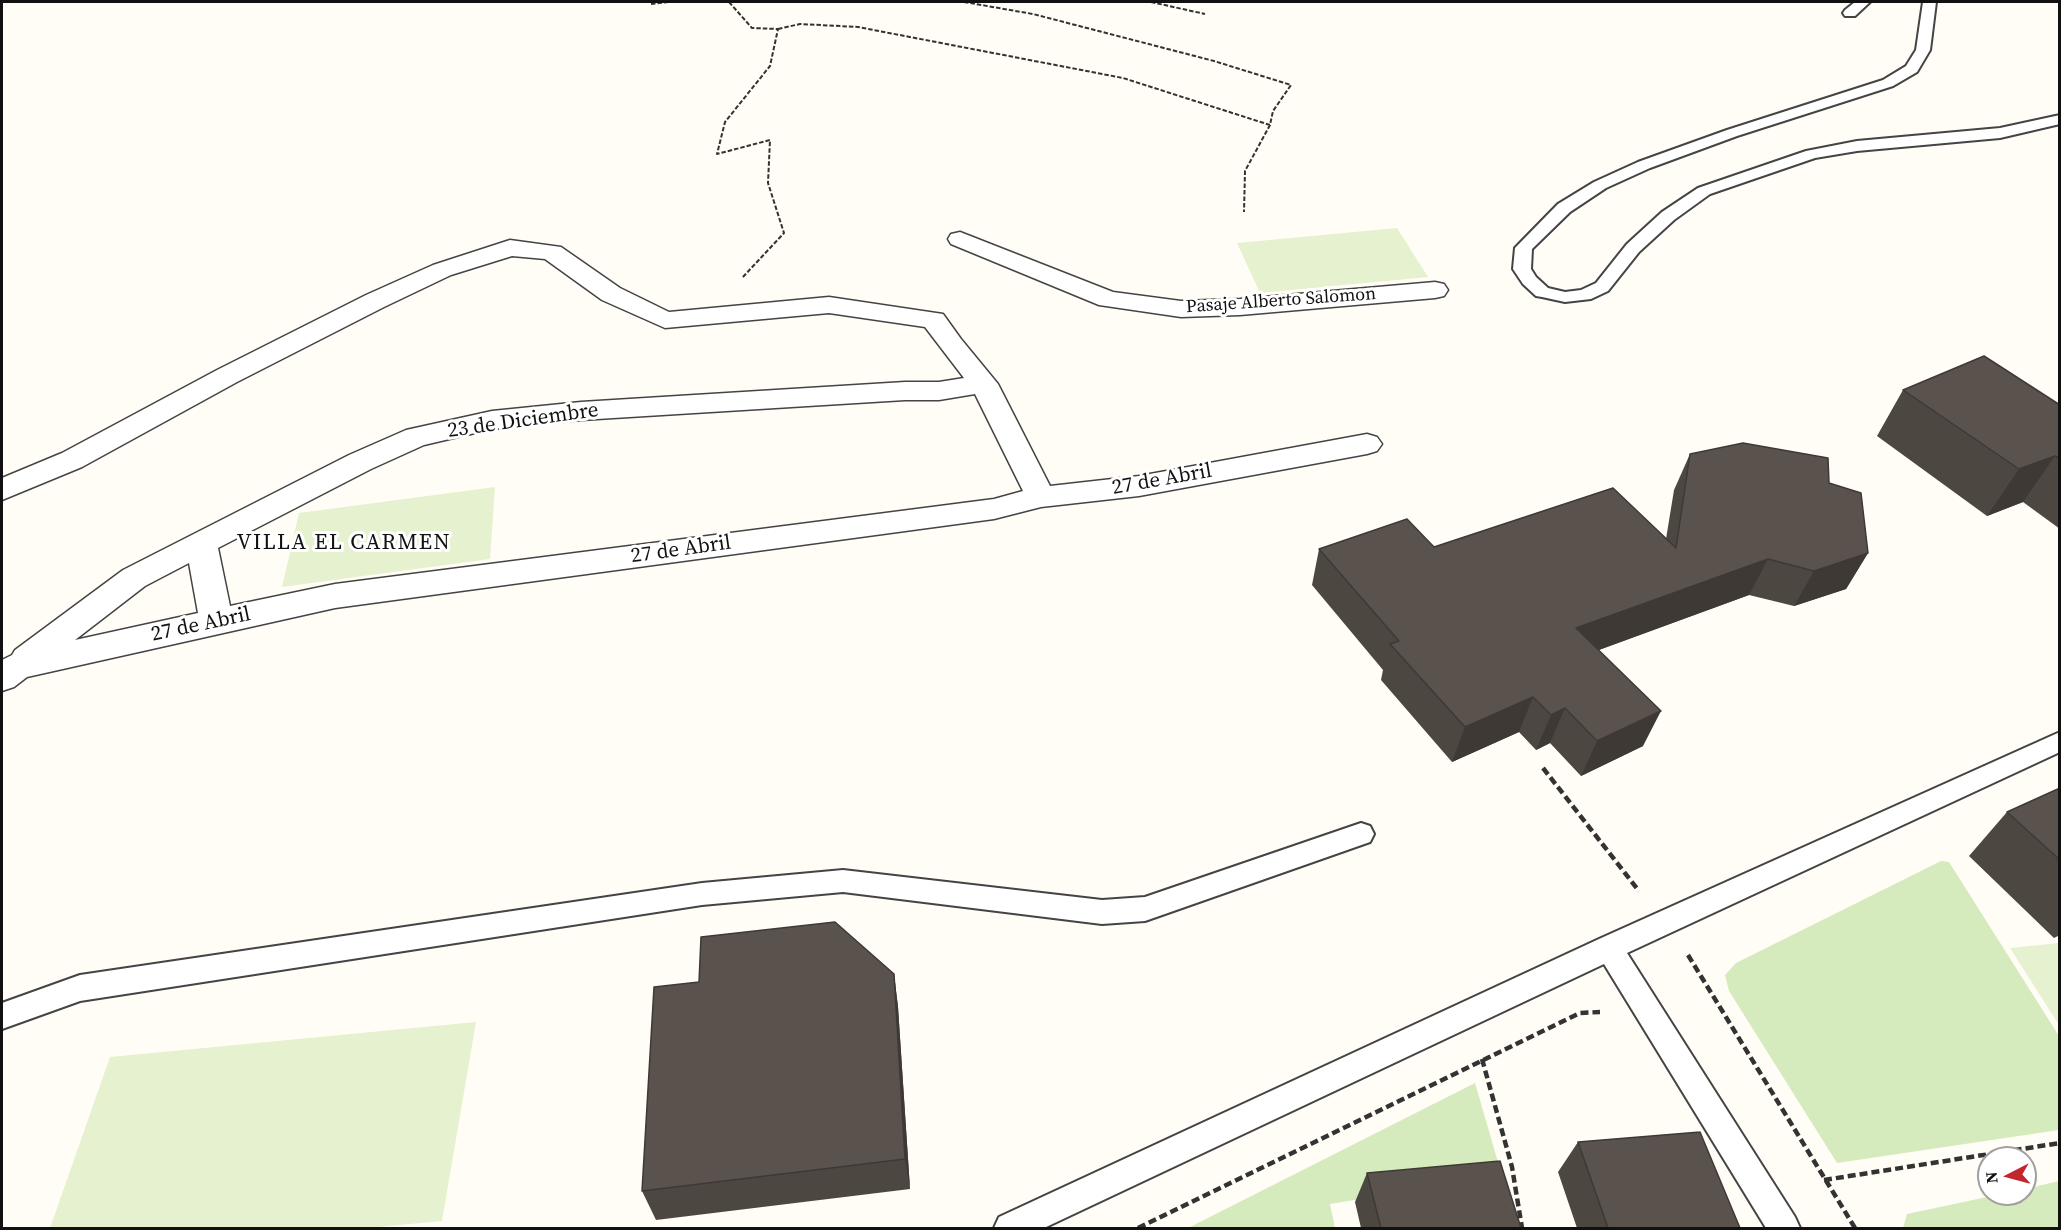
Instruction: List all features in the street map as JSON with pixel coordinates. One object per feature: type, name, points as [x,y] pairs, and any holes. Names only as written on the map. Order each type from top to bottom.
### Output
[{"type":"street","name":"Pasaje Alberto Salomon","points":[[960,238],[1108,299],[1181,309],[1240,307],[1435,290]]},
{"type":"street","points":[[2,490],[72,460],[227,376],[375,301],[442,270],[510,248],[552,252],[611,294],[665,320],[829,305],[934,320],[951,345],[984,384],[1041,497]]},
{"type":"street","name":"23 de Diciembre","points":[[9,672],[134,578],[360,462],[416,437],[492,420],[581,411],[905,391],[939,391],[984,384]]},
{"type":"street","name":"27 de Abril","points":[[9,672],[216,621],[335,596],[994,509],[1041,497],[1139,486],[1367,444]]},
{"type":"street","points":[[201,543],[216,621]]},
{"type":"lane","points":[[1850,13],[1863,2]]},
{"type":"lane","points":[[1929,2],[1923,50],[1912,69],[1888,83],[1829,104],[1732,133],[1644,165],[1600,185],[1564,208],[1524,248],[1522,269],[1529,280],[1542,292],[1564,297],[1586,295],[1602,287],[1633,248],[1668,216],[1704,191],[1812,154],[1857,146],[2000,133],[2060,119]]},
{"type":"lane","points":[[1010,1228],[1664,922],[2060,741]]},
{"type":"lane","points":[[2,1016],[80,988],[714,893],[843,881],[1102,912],[1145,909],[1361,834]]},
{"type":"lane","points":[[1609,948],[1784,1228]]},
{"type":"path","points":[[651,4],[669,2]]},
{"type":"path","points":[[729,2],[752,28],[778,29],[800,24],[858,27],[1123,78],[1270,125]]},
{"type":"path","points":[[964,2],[1067,23],[1214,60],[1291,85],[1273,111],[1270,125],[1245,171],[1244,212]]},
{"type":"path","points":[[1151,2],[1205,14]]},
{"type":"path","points":[[707,316],[784,233],[768,183],[770,140],[717,154],[725,122],[770,66],[778,29]]},
{"type":"path","points":[[1543,768],[1687,953],[1855,1228]]},
{"type":"path","points":[[1687,953],[1698,948]]},
{"type":"path","points":[[1138,1228],[1580,1013],[1602,1012],[1610,1018]]},
{"type":"path","points":[[1468,1015],[1483,1060],[1512,1167],[1516,1208],[1522,1228]]},
{"type":"path","points":[[1824,1180],[2060,1143]]},
{"type":"green space","points":[[1397,228],[1428,277],[1260,293],[1237,243]]},
{"type":"green space","points":[[495,487],[490,559],[282,587],[299,513]]},
{"type":"green space","points":[[1941,861],[1949,862],[2059,1036],[2059,1130],[1837,1163],[1729,991],[1725,975],[1736,963]]},
{"type":"green space","points":[[2060,943],[2059,1025],[2010,948]]},
{"type":"green space","points":[[476,1022],[442,1221],[368,1228],[50,1228],[110,1057]]},
{"type":"green space","points":[[1475,1083],[1502,1176],[1330,1204],[1335,1228],[1188,1228]]},
{"type":"green space","points":[[2059,1181],[2059,1228],[1903,1228],[1907,1214],[1977,1199],[1977,1206],[2037,1206],[2037,1186]]},
{"type":"building","points":[[1984,356],[2060,405],[2060,459],[2055,456],[2019,469],[1903,390]]},
{"type":"building","points":[[1743,443],[1828,458],[1829,483],[1861,493],[1868,553],[1814,571],[1768,559],[1576,628],[1661,711],[1597,741],[1565,708],[1551,715],[1533,697],[1465,727],[1390,644],[1399,641],[1319,549],[1407,519],[1434,547],[1613,488],[1676,548],[1690,454]]},
{"type":"building","points":[[2060,788],[2060,860],[2007,812]]},
{"type":"building","points":[[835,922],[894,974],[905,1159],[642,1191],[654,987],[699,982],[701,937]]},
{"type":"building","points":[[1700,1132],[1740,1228],[1608,1228],[1578,1142]]},
{"type":"building","points":[[1500,1161],[1521,1228],[1381,1228],[1367,1173]]},
{"type":"district","name":"VILLA EL CARMEN","points":[[344,543]]}]
